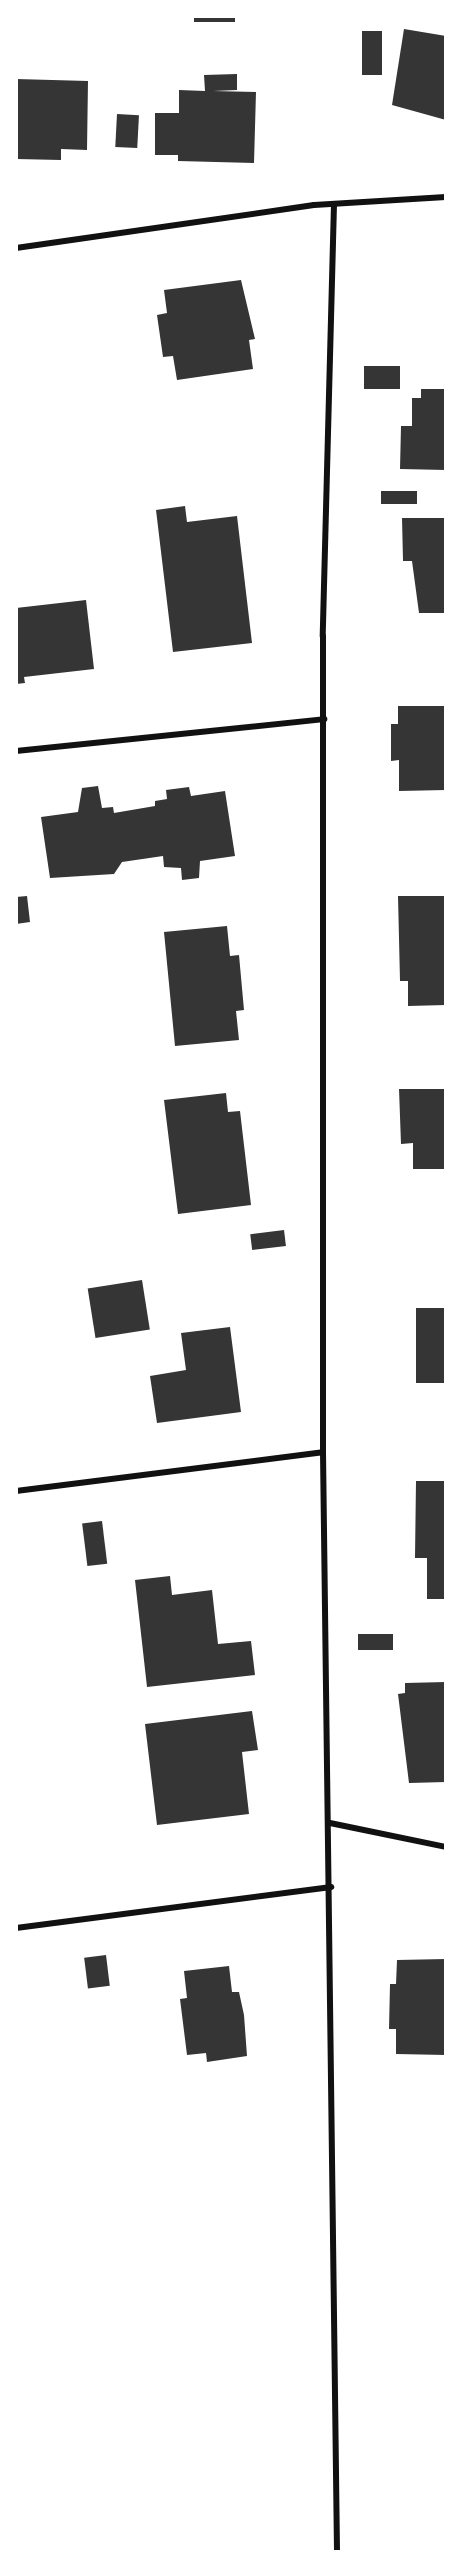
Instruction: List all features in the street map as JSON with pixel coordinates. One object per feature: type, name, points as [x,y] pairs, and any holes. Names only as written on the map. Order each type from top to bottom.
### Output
[{"type":"street","points":[[16,248],[334,204],[446,197]]},
{"type":"street","points":[[334,204],[324,719],[323,1452],[331,1887],[337,2552]]},
{"type":"street","points":[[16,751],[324,719]]},
{"type":"street","points":[[16,1491],[323,1452]]},
{"type":"street","points":[[330,1823],[446,1847]]},
{"type":"street","points":[[16,1928],[331,1887]]},
{"type":"building","points":[[194,16],[235,16],[235,22],[194,22]]},
{"type":"building","points":[[404,29],[446,36],[446,120],[392,105]]},
{"type":"building","points":[[362,31],[382,31],[382,75],[362,75]]},
{"type":"building","points":[[237,74],[237,90],[213,91],[256,92],[254,163],[178,161],[178,155],[155,155],[155,113],[179,113],[179,90],[205,91],[204,75]]},
{"type":"building","points":[[16,79],[88,81],[87,150],[61,149],[61,160],[16,159]]},
{"type":"building","points":[[117,114],[139,115],[137,148],[115,147]]},
{"type":"building","points":[[241,280],[255,339],[249,340],[253,369],[177,380],[173,356],[163,357],[157,315],[167,313],[164,290]]},
{"type":"building","points":[[364,366],[400,366],[400,389],[364,389]]},
{"type":"building","points":[[421,389],[446,389],[446,470],[400,469],[401,426],[412,426],[412,398],[421,398]]},
{"type":"building","points":[[381,491],[417,491],[417,504],[381,504]]},
{"type":"building","points":[[185,506],[187,522],[237,516],[252,643],[173,652],[156,510]]},
{"type":"building","points":[[402,518],[446,518],[446,613],[419,613],[412,561],[403,561]]},
{"type":"building","points":[[86,600],[94,669],[24,677],[25,683],[16,684],[16,608]]},
{"type":"building","points":[[398,706],[446,706],[446,790],[399,791],[399,760],[391,761],[391,724],[398,724]]},
{"type":"building","points":[[98,786],[102,808],[113,807],[114,813],[155,806],[155,801],[167,799],[166,790],[189,787],[191,796],[225,791],[235,856],[200,861],[199,878],[182,880],[181,868],[164,867],[163,856],[122,862],[114,874],[50,878],[41,817],[78,812],[82,788]]},
{"type":"building","points":[[27,896],[30,922],[16,924],[16,897]]},
{"type":"building","points":[[398,896],[446,896],[446,1005],[408,1006],[408,981],[400,981]]},
{"type":"building","points":[[227,926],[230,956],[239,955],[244,1010],[236,1011],[239,1040],[175,1046],[164,932]]},
{"type":"building","points":[[399,1089],[446,1089],[446,1169],[413,1169],[413,1143],[401,1144]]},
{"type":"building","points":[[226,1093],[228,1112],[240,1111],[251,1205],[178,1214],[164,1100]]},
{"type":"building","points":[[284,1230],[286,1246],[252,1250],[250,1234]]},
{"type":"building","points":[[142,1280],[150,1329],[95,1338],[88,1289]]},
{"type":"building","points":[[416,1308],[446,1308],[446,1383],[416,1383]]},
{"type":"building","points":[[230,1327],[241,1412],[157,1423],[150,1376],[186,1370],[181,1333]]},
{"type":"building","points":[[416,1481],[446,1481],[446,1599],[427,1599],[427,1558],[415,1558]]},
{"type":"building","points":[[102,1521],[107,1564],[87,1566],[82,1523]]},
{"type":"building","points":[[170,1576],[172,1595],[212,1590],[218,1644],[251,1641],[255,1675],[147,1687],[135,1580]]},
{"type":"building","points":[[358,1634],[393,1634],[393,1650],[358,1650]]},
{"type":"building","points":[[446,1682],[446,1782],[409,1783],[398,1694],[405,1693],[405,1683]]},
{"type":"building","points":[[252,1711],[258,1750],[242,1752],[249,1814],[157,1825],[145,1724]]},
{"type":"building","points":[[106,1955],[110,1986],[88,1988],[84,1958]]},
{"type":"building","points":[[446,1959],[446,2055],[396,2054],[396,2029],[389,2029],[390,1984],[396,1984],[397,1960]]},
{"type":"building","points":[[229,1966],[232,1992],[239,1992],[244,2015],[247,2056],[207,2062],[206,2053],[187,2055],[180,1999],[187,1998],[184,1971]]}]
